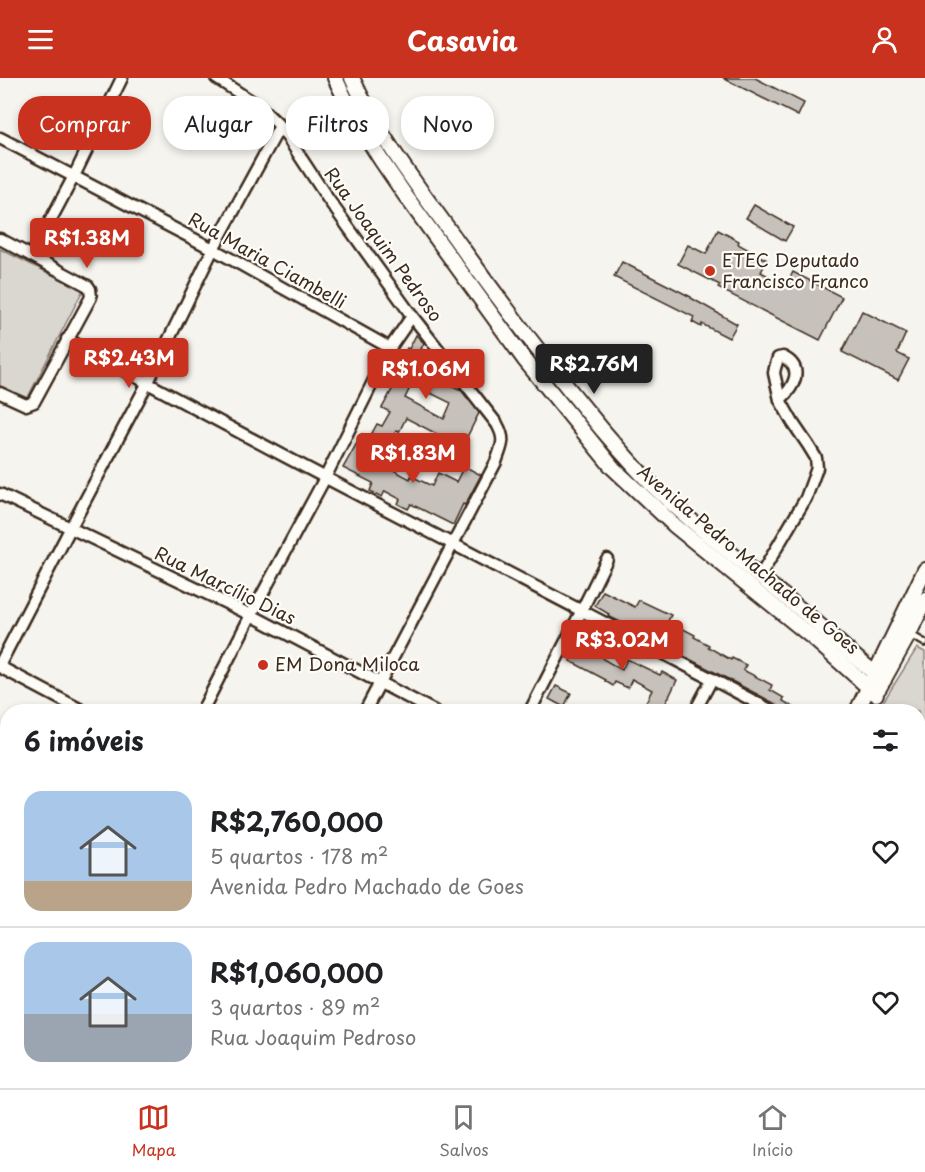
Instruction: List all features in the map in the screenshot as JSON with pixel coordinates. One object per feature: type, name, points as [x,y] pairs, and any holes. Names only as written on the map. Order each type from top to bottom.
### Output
[{"type":"street","points":[[32,255],[122,78]]},
{"type":"street","name":"Rua Joaquim Pedroso","points":[[216,78],[260,106],[280,126],[328,199],[412,316],[502,433],[504,439],[496,462],[453,544]]},
{"type":"street","name":"Avenida Pedro Machado de Goes","points":[[335,78],[355,119],[405,195],[524,359],[613,468],[674,525],[803,630],[876,684]]},
{"type":"street","name":"Avenida Pedro Machado de Goes","points":[[352,78],[369,114],[396,156],[498,297],[619,450],[687,517],[812,619],[876,684]]},
{"type":"street","points":[[70,704],[0,666],[147,384],[213,249],[280,126]]},
{"type":"street","name":"Rua Maria Ciambelli","points":[[0,138],[213,249],[390,348]]},
{"type":"street","points":[[0,239],[88,286],[91,297],[34,402],[26,405],[0,393]]},
{"type":"street","points":[[206,704],[325,478],[390,348],[412,316]]},
{"type":"street","points":[[67,339],[325,478],[759,704]]},
{"type":"street","points":[[759,578],[806,498],[817,468],[816,458],[780,400]]},
{"type":"street","name":"Rua Marcílio Dias","points":[[0,494],[251,615],[420,704]]},
{"type":"street","points":[[369,704],[453,544]]},
{"type":"street","points":[[534,704],[607,559]]},
{"type":"street","points":[[862,704],[876,684],[903,631],[925,570]]},
{"type":"street","points":[[903,631],[925,600]]},
{"type":"street","points":[[699,704],[712,679]]},
{"type":"street","points":[[869,704],[876,684]]},
{"type":"lane","points":[[903,631],[925,643]]},
{"type":"shaded area","points":[[0,249],[83,290],[27,399],[0,386]]},
{"type":"shaded area","points":[[917,648],[925,652],[925,704],[885,704],[883,702]]},
{"type":"building","points":[[723,78],[755,78],[804,103],[798,116]]},
{"type":"building","points":[[754,205],[793,227],[785,241],[746,218]]},
{"type":"building","points":[[718,230],[767,260],[761,272],[786,286],[793,272],[842,297],[820,340],[718,288],[720,285],[678,264],[688,245],[706,254]]},
{"type":"building","points":[[622,262],[691,297],[737,324],[729,338],[702,324],[701,327],[692,322],[694,317],[614,277]]},
{"type":"building","points":[[862,311],[906,333],[897,353],[909,359],[898,380],[842,352]]},
{"type":"building","points":[[416,335],[424,343],[421,349],[432,354],[434,357],[432,361],[444,369],[439,379],[461,390],[479,413],[462,447],[406,418],[389,445],[371,435],[377,424],[382,426],[390,412],[382,408],[399,377],[390,373],[397,359],[401,360],[407,348],[409,349]],"holes":[[[412,384],[451,403],[444,419],[405,398]]]},
{"type":"building","points":[[362,434],[376,441],[368,456],[383,463],[386,457],[398,463],[395,471],[410,479],[411,476],[432,486],[438,473],[456,482],[464,466],[481,475],[453,525],[411,504],[408,509],[398,504],[400,499],[385,491],[382,497],[370,491],[373,483],[343,468]]},
{"type":"building","points":[[603,591],[635,607],[639,600],[671,615],[668,621],[695,635],[694,637],[709,645],[708,647],[731,660],[732,658],[746,665],[743,670],[772,685],[770,690],[784,698],[783,701],[788,704],[776,704],[670,649],[672,645],[646,631],[645,634],[608,616],[609,614],[595,606]]},
{"type":"building","points":[[582,629],[611,645],[603,659],[622,670],[627,659],[660,675],[662,672],[677,680],[665,704],[645,704],[652,690],[632,679],[628,688],[615,682],[613,686],[570,661],[579,645],[575,642]]},
{"type":"building","points":[[556,686],[571,693],[566,704],[558,704],[549,699]]},
{"type":"place","name":"ETEC Deputado Francisco Franco","points":[[710,271]]},
{"type":"place","name":"EM Dona Miloca","points":[[263,665]]}]
